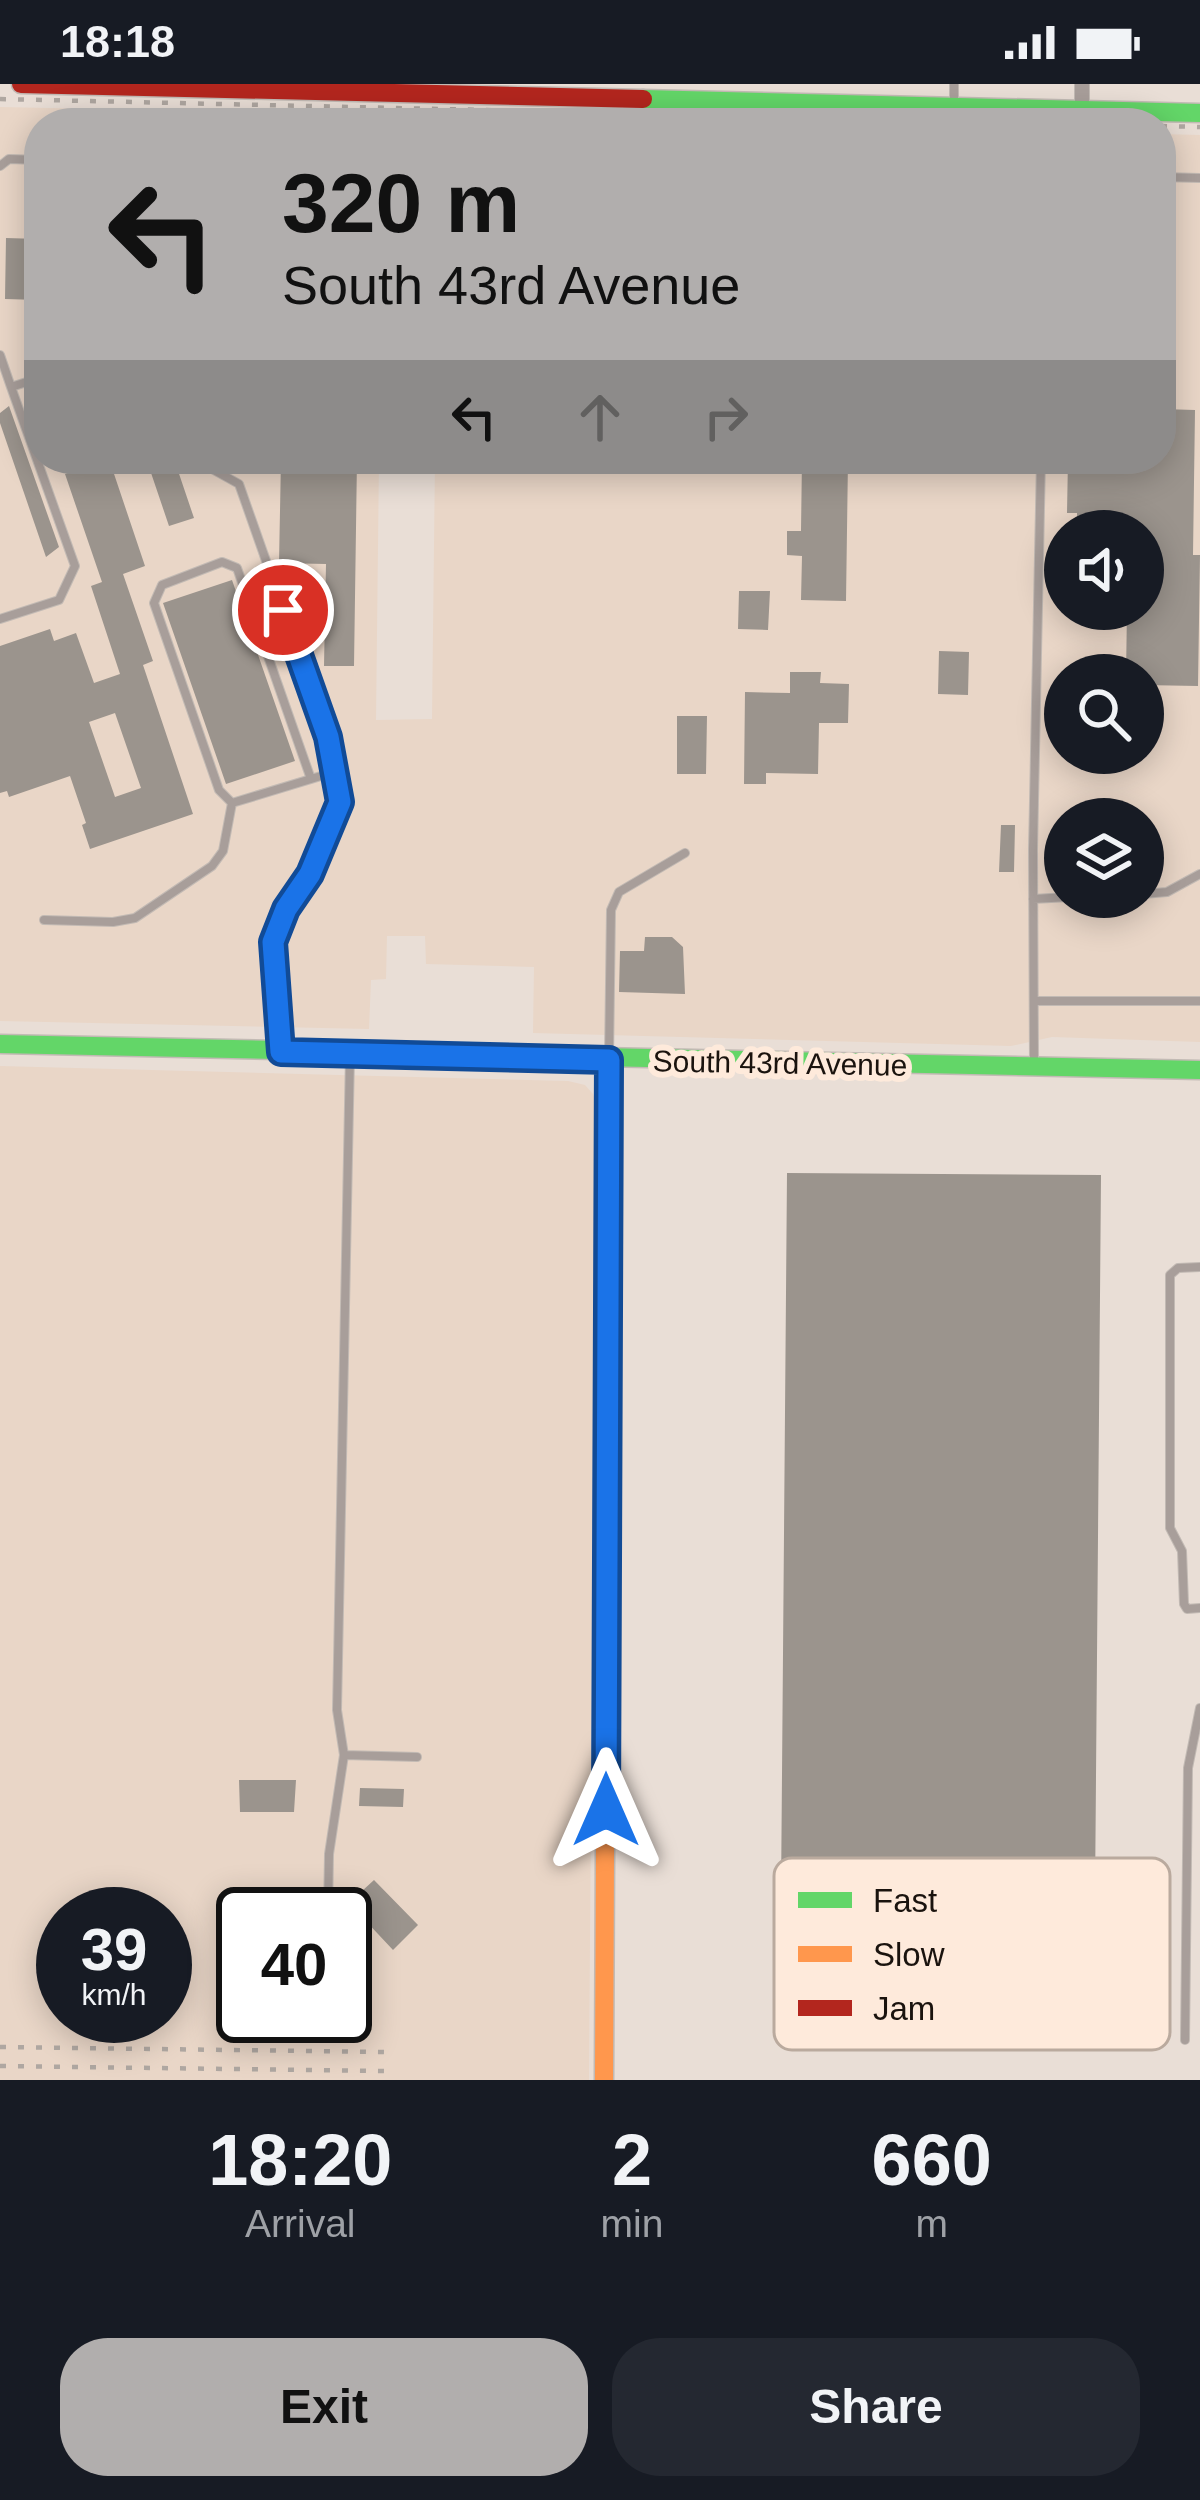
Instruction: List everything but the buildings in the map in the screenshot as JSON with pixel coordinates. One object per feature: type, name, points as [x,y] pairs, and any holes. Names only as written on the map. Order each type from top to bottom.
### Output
[{"type":"street","points":[[21,84],[700,93],[827,105],[997,108]]},
{"type":"street","points":[[827,105],[828,84]]},
{"type":"street","name":"South 43rd Avenue","points":[[0,1044],[1200,1070]]},
{"type":"street","points":[[604,2080],[609,1060]]},
{"type":"lane","points":[[954,84],[954,107]]},
{"type":"lane","points":[[0,355],[24,423]]},
{"type":"lane","points":[[11,387],[24,382]]},
{"type":"lane","points":[[0,619],[59,600],[75,566],[42,474]]},
{"type":"lane","points":[[220,474],[238,484],[328,737],[340,802],[310,874],[286,909],[273,942],[281,1052]]},
{"type":"lane","points":[[1034,1067],[1041,474]]},
{"type":"lane","points":[[232,803],[219,790],[154,603],[162,585],[222,562],[237,568],[311,779]]},
{"type":"lane","points":[[232,803],[334,772]]},
{"type":"lane","points":[[44,920],[135,918],[212,866],[224,851],[232,803]]},
{"type":"lane","points":[[609,1060],[610,910],[619,892],[685,853]]},
{"type":"lane","points":[[1164,892],[1200,874]]},
{"type":"lane","points":[[1033,899],[1044,898]]},
{"type":"lane","points":[[1034,1001],[1200,1001]]},
{"type":"lane","points":[[328,1887],[344,1755],[337,1710],[350,1054]]},
{"type":"lane","points":[[1200,1267],[1178,1268],[1170,1275],[1170,1528],[1182,1551],[1184,1604],[1187,1609],[1200,1608]]},
{"type":"lane","points":[[1185,2040],[1188,1768],[1200,1708]]},
{"type":"lane","points":[[344,1755],[417,1757]]},
{"type":"shaded area","points":[[0,107],[48,108],[24,108],[24,474],[379,474],[376,720],[432,719],[435,474],[1176,474],[1176,134],[1200,135],[1200,1042],[1052,1037],[1011,1046],[533,1033],[534,967],[426,964],[425,936],[387,936],[386,979],[371,980],[369,1029],[0,1021]]},
{"type":"shaded area","points":[[0,1066],[568,1081],[585,1085],[593,1094],[589,2080],[0,2080]]},
{"type":"railway","points":[[0,99],[396,108]]},
{"type":"railway","points":[[1176,126],[1200,127]]},
{"type":"railway","points":[[0,2047],[384,2052]]},
{"type":"railway","points":[[0,2066],[386,2071]]},
{"type":"traffic: fast","points":[[643,99],[1001,108]]},
{"type":"traffic: fast","points":[[1176,112],[1200,113]]},
{"type":"traffic: fast","points":[[0,1044],[1200,1070]]},
{"type":"traffic: fast","points":[[607,1396],[609,1060]]},
{"type":"traffic: slow","points":[[604,2080],[607,1396]]},
{"type":"traffic: jam","points":[[21,84],[643,99]]},
{"type":"route","points":[[283,610],[328,737],[340,802],[310,874],[286,909],[273,942],[281,1052],[609,1060],[606,1810]]}]
